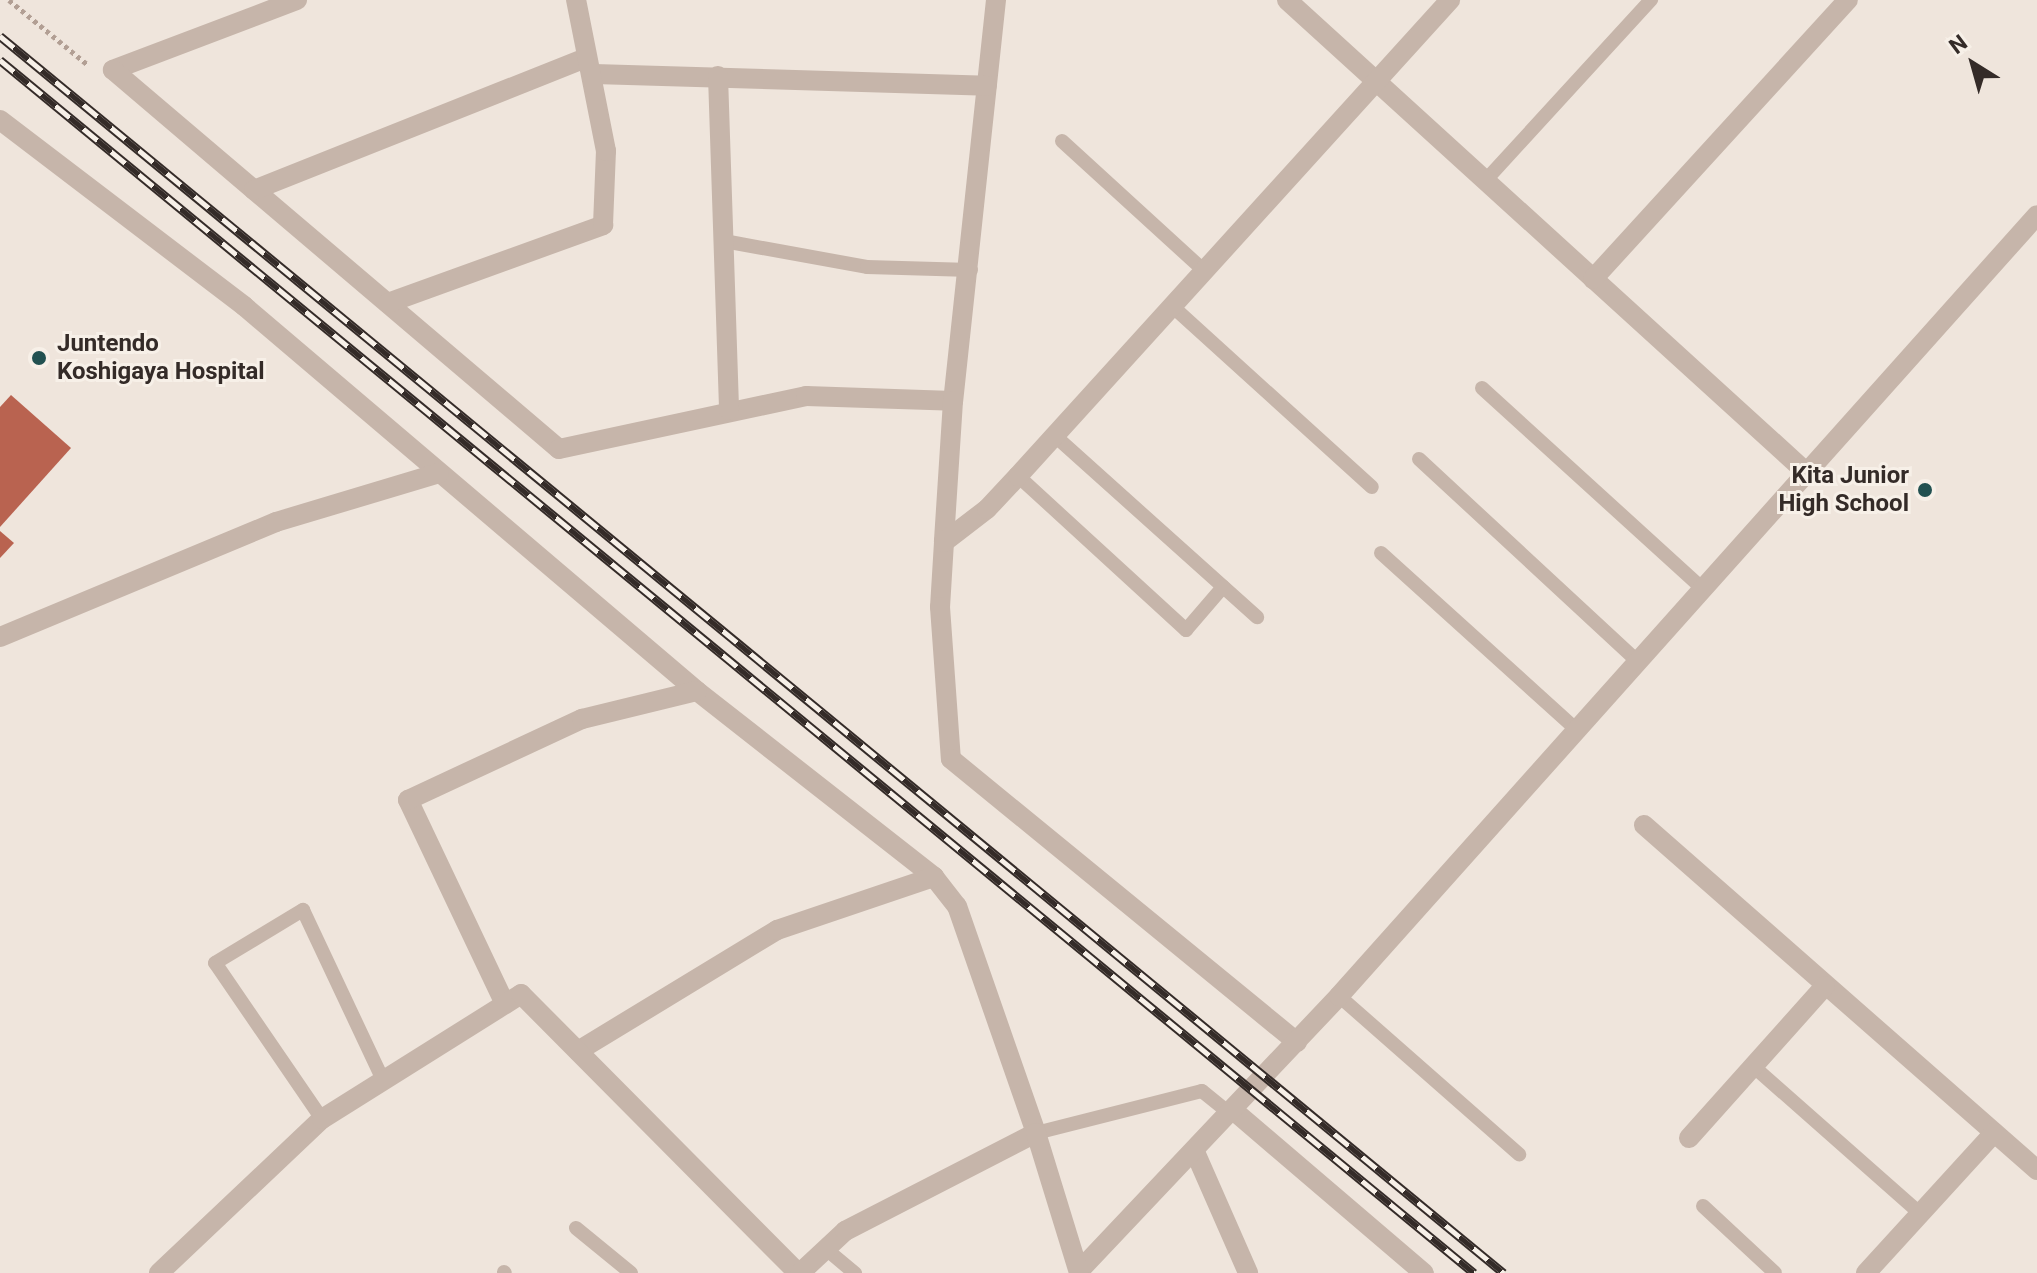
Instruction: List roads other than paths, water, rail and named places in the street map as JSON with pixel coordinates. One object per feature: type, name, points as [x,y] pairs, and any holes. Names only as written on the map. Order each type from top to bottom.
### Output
[{"type":"street","points":[[388,303],[603,225],[606,151],[576,0]]},
{"type":"street","points":[[996,0],[971,270],[953,401],[940,607],[951,759],[1297,1042]]},
{"type":"street","points":[[1287,0],[1807,473]]},
{"type":"street","points":[[944,542],[987,509],[1018,476],[1202,269],[1450,0]]},
{"type":"street","points":[[1593,279],[1848,0]]},
{"type":"street","points":[[290,1],[113,70],[559,449],[729,410],[806,396],[953,401]]},
{"type":"street","points":[[254,190],[590,66],[718,76],[987,86]]},
{"type":"street","points":[[718,76],[729,410]]},
{"type":"street","points":[[0,120],[244,306],[697,691],[934,877],[957,906],[1036,1133],[1079,1272],[1339,996],[1636,660],[2037,215]]},
{"type":"street","points":[[0,637],[276,522],[439,473]]},
{"type":"street","points":[[505,1004],[408,800],[582,719],[697,691]]},
{"type":"street","points":[[1644,825],[2037,1170]]},
{"type":"street","points":[[578,1051],[777,930],[934,877]]},
{"type":"street","points":[[1689,1138],[1825,986]]},
{"type":"street","points":[[159,1273],[322,1119],[382,1078],[521,994],[799,1273],[845,1231],[1036,1133]]},
{"type":"street","points":[[1232,1112],[1424,1273]]},
{"type":"street","points":[[1866,1273],[1994,1133]]},
{"type":"street","points":[[1195,1152],[1248,1273]]},
{"type":"lane","points":[[1485,181],[1651,0]]},
{"type":"lane","points":[[1062,141],[1202,269]]},
{"type":"lane","points":[[724,241],[867,267],[971,270]]},
{"type":"lane","points":[[1171,305],[1372,487]]},
{"type":"lane","points":[[1482,388],[1702,588]]},
{"type":"lane","points":[[1054,435],[1257,617]]},
{"type":"lane","points":[[1419,459],[1636,660]]},
{"type":"lane","points":[[1018,476],[1186,630],[1223,587]]},
{"type":"lane","points":[[1381,553],[1576,729]]},
{"type":"lane","points":[[322,1119],[215,963],[303,910],[382,1078]]},
{"type":"lane","points":[[1339,996],[1519,1154]]},
{"type":"lane","points":[[1753,1066],[1921,1214]]},
{"type":"lane","points":[[1036,1133],[1202,1091],[1232,1112]]},
{"type":"lane","points":[[1703,1206],[1775,1273]]},
{"type":"lane","points":[[576,1228],[631,1273]]},
{"type":"lane","points":[[826,1249],[855,1273]]},
{"type":"railway","points":[[0,36],[1504,1273]]},
{"type":"railway","points":[[0,60],[1474,1273]]},
{"type":"place","name":"Juntendo Koshigaya Hospital","points":[[39,358]]},
{"type":"place","name":"Kita Junior High School","points":[[1925,490]]}]
